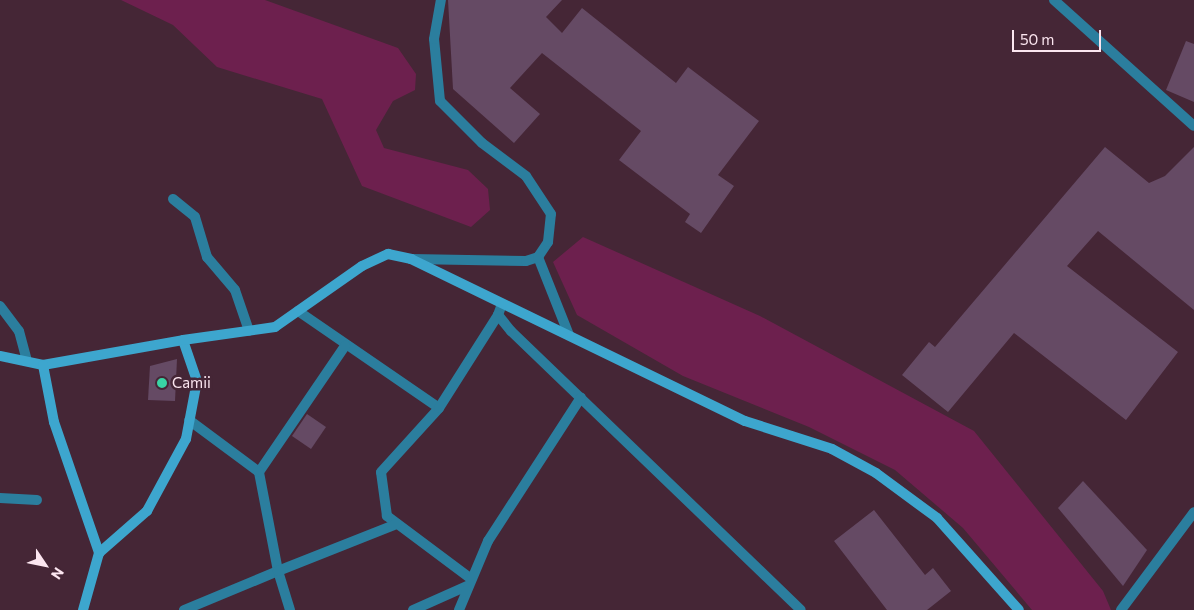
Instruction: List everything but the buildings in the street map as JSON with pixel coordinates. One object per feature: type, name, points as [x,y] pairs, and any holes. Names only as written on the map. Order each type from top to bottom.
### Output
[{"type":"street","points":[[0,356],[26,358],[43,365],[183,340],[275,327],[362,266],[388,254],[411,259],[526,261],[538,257],[548,242],[551,214],[526,176],[482,143],[440,101],[434,39],[441,0]]},
{"type":"street","points":[[1054,0],[1194,126]]},
{"type":"street","points":[[172,199],[195,217],[206,257],[234,290],[249,330]]},
{"type":"street","points":[[538,257],[569,335]]},
{"type":"street","points":[[411,259],[745,421],[832,449],[876,473],[937,518],[1019,610]]},
{"type":"street","points":[[468,582],[387,516],[381,472],[439,408],[498,315],[502,304]]},
{"type":"street","points":[[0,306],[19,331],[26,358]]},
{"type":"street","points":[[298,311],[345,346],[439,408]]},
{"type":"street","points":[[498,315],[801,610]]},
{"type":"street","points":[[83,610],[99,553],[147,511],[186,439],[197,381],[183,340]]},
{"type":"street","points":[[259,472],[345,346]]},
{"type":"street","points":[[43,365],[54,422],[99,553]]},
{"type":"street","points":[[459,610],[468,582],[488,541],[581,397]]},
{"type":"street","points":[[190,420],[259,472],[278,571],[290,610]]},
{"type":"street","points":[[0,498],[37,500]]},
{"type":"street","points":[[1121,610],[1194,512]]},
{"type":"street","points":[[184,610],[397,524]]},
{"type":"street","points":[[413,610],[468,582]]},
{"type":"shaded area","points":[[121,0],[265,0],[398,48],[416,74],[415,90],[393,101],[376,130],[384,148],[468,170],[488,189],[490,210],[471,227],[362,186],[322,99],[217,67],[173,25]]},
{"type":"shaded area","points":[[583,237],[760,316],[974,431],[1103,591],[1111,610],[1032,610],[963,528],[895,470],[809,427],[683,376],[577,315],[553,262]]},
{"type":"place","name":"Camii","points":[[162,383]]}]
